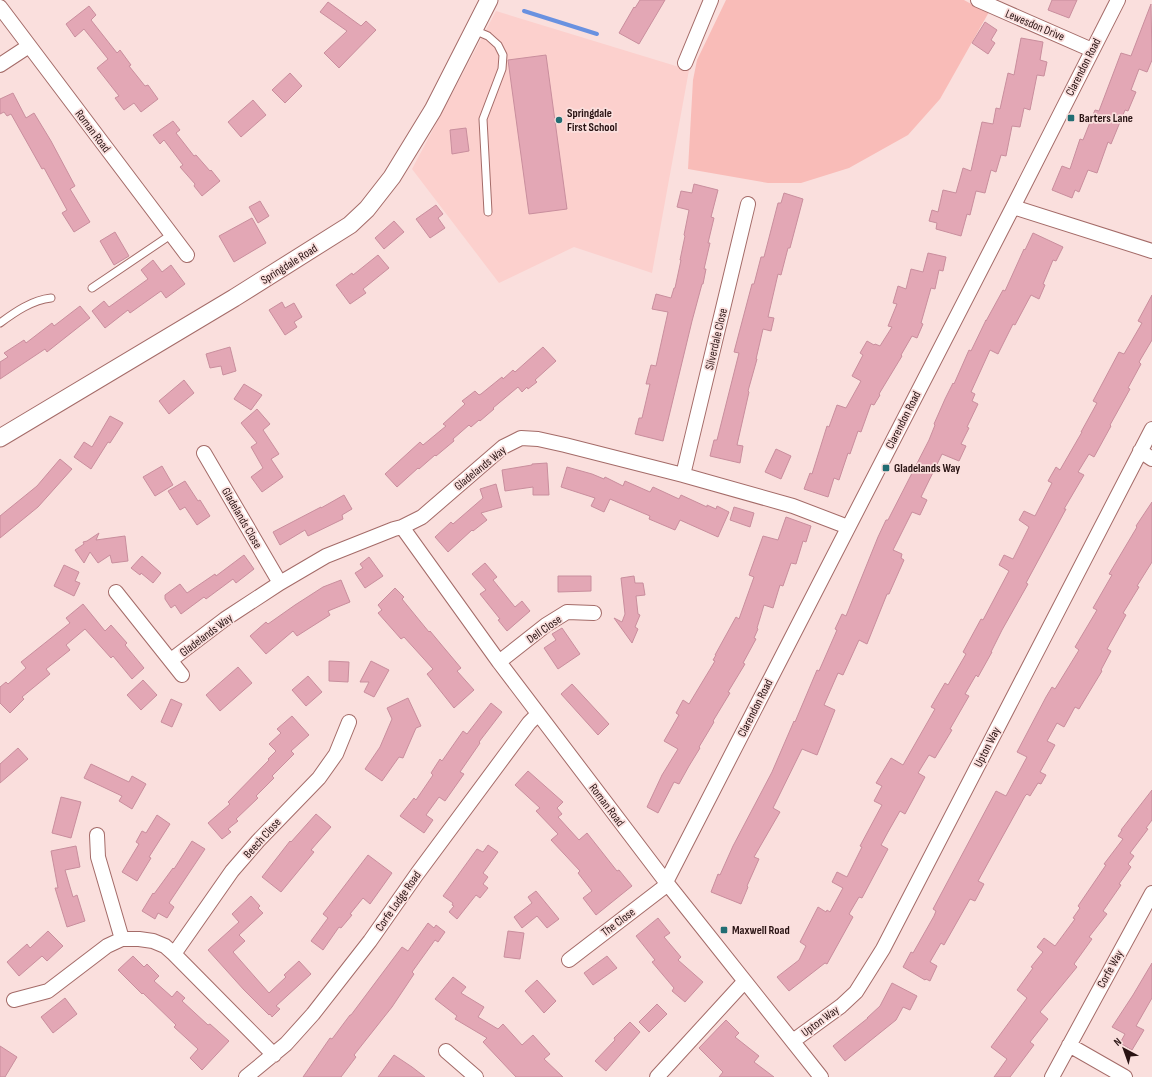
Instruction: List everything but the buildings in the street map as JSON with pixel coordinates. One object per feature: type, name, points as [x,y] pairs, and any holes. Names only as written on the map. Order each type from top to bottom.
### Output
[{"type":"street","name":"Springdale Road","points":[[0,438],[234,298],[350,225],[367,209],[392,177],[433,110],[489,0]]},
{"type":"street","points":[[686,63],[711,0]]},
{"type":"street","name":"Lewesdon Drive","points":[[978,0],[1092,50]]},
{"type":"street","name":"Clarendon Road","points":[[667,883],[1118,0]]},
{"type":"street","name":"Roman Road","points":[[0,7],[187,255]]},
{"type":"street","points":[[0,65],[29,46]]},
{"type":"street","name":"Silverdale Close","points":[[683,475],[748,204]]},
{"type":"street","points":[[1013,207],[1152,251]]},
{"type":"street","name":"Upton Way","points":[[792,1041],[841,1006],[856,992],[883,950],[1152,429]]},
{"type":"street","name":"Gladelands Way","points":[[171,660],[225,619],[280,583],[326,556],[402,527],[422,516],[503,447],[521,438],[538,439],[565,445],[683,475],[793,506],[848,527]]},
{"type":"street","points":[[1140,451],[1152,459]]},
{"type":"street","name":"Gladelands Close","points":[[204,453],[280,583]]},
{"type":"street","name":"Roman Road","points":[[402,527],[538,714],[744,982],[821,1077]]},
{"type":"street","name":"Gladelands Way","points":[[116,592],[182,675]]},
{"type":"street","name":"Dell Close","points":[[499,662],[546,625],[567,612],[594,613]]},
{"type":"street","name":"Corfe Lodge Road","points":[[246,1077],[286,1044],[313,1014],[370,941],[426,861],[529,723],[538,714]]},
{"type":"street","name":"Beech Close","points":[[174,954],[232,872],[258,841],[319,778],[336,754],[349,722]]},
{"type":"street","points":[[97,835],[98,857],[122,939]]},
{"type":"street","name":"The Close","points":[[569,960],[667,883]]},
{"type":"street","name":"Corfe Way","points":[[1052,1077],[1152,893]]},
{"type":"street","points":[[14,1000],[48,991],[107,946],[122,939],[153,941],[165,946],[174,954],[274,1055]]},
{"type":"street","points":[[657,1077],[744,982]]},
{"type":"street","points":[[1069,1045],[1125,1077]]},
{"type":"street","points":[[446,1051],[476,1077]]},
{"type":"lane","points":[[474,30],[488,36],[498,45],[503,54],[502,69],[483,119],[488,212]]},
{"type":"lane","points":[[92,288],[172,234]]},
{"type":"lane","points":[[0,323],[17,311],[43,298],[51,298]]},
{"type":"shaded area","points":[[726,0],[964,0],[989,12],[940,99],[908,135],[849,168],[801,183],[768,183],[688,169],[693,80],[697,60]]},
{"type":"shaded area","name":"Springdale First School","points":[[496,11],[689,70],[652,273],[574,247],[499,283],[412,169]]},
{"type":"waterway","points":[[524,11],[597,34]]},
{"type":"place","name":"Barters Lane","points":[[1071,118]]},
{"type":"place","name":"Springdale First School","points":[[559,120]]},
{"type":"place","name":"Gladelands Way","points":[[886,468]]},
{"type":"place","name":"Maxwell Road","points":[[724,930]]}]
